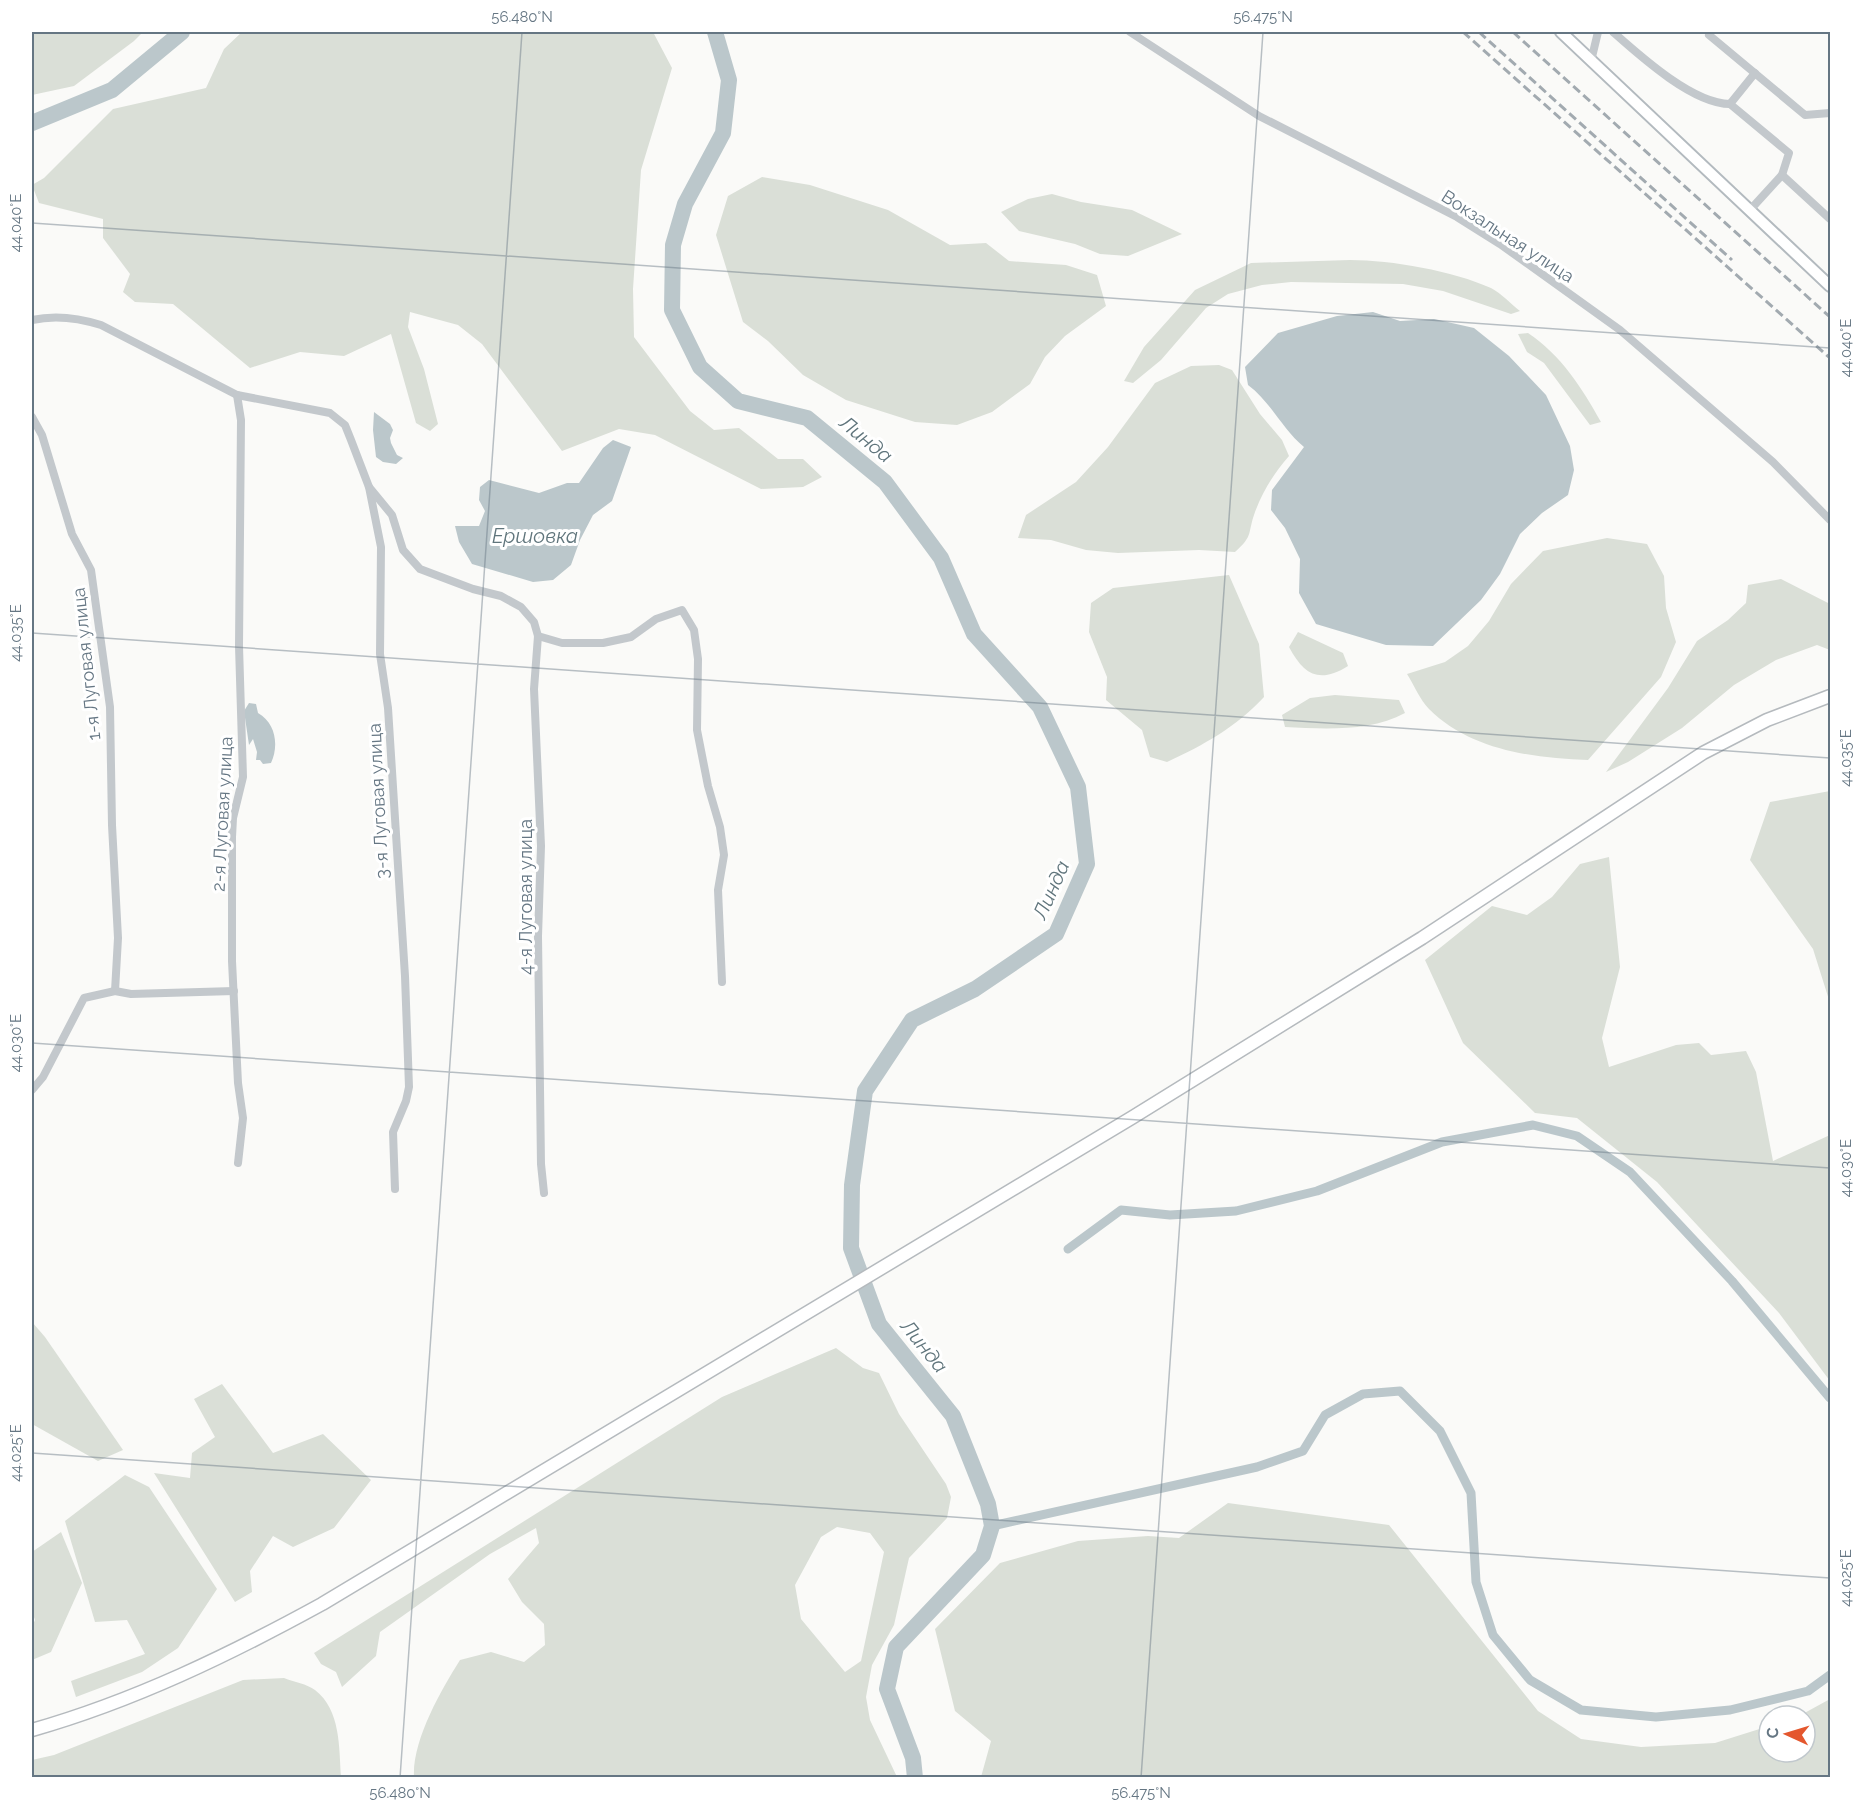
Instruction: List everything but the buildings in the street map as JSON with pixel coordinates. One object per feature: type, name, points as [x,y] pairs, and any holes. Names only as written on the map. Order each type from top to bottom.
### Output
[{"type":"main road","points":[[32,1730],[134,1696],[257,1639],[476,1514],[1367,973],[1703,753],[1767,720],[1830,696]]},
{"type":"street","points":[[1562,32],[1830,286]]},
{"type":"street","points":[[1591,61],[1598,32]]},
{"type":"street","points":[[1613,32],[1655,69],[1715,104],[1730,104],[1789,153],[1782,175],[1750,210]]},
{"type":"street","name":"Вокзальная улица","points":[[1136,33],[1259,116],[1448,212],[1500,244],[1620,330],[1773,462],[1830,520]]},
{"type":"street","points":[[1709,35],[1806,115],[1830,113]]},
{"type":"street","points":[[1730,104],[1755,73]]},
{"type":"street","points":[[1782,175],[1830,219]]},
{"type":"street","points":[[32,320],[55,318],[87,320],[101,325],[237,394]]},
{"type":"street","name":"3-я Луговая улица","points":[[237,394],[316,408],[338,417],[345,425],[369,487],[381,547],[380,654],[388,708],[405,976],[409,1087],[406,1101],[393,1131],[395,1189]]},
{"type":"street","name":"2-я Луговая улица","points":[[237,394],[241,420],[239,646],[243,777],[233,826],[234,991],[238,1083],[243,1118],[238,1163]]},
{"type":"street","name":"1-я Луговая улица","points":[[32,417],[42,435],[72,534],[91,570],[110,707],[112,825],[118,938],[115,991]]},
{"type":"street","points":[[369,487],[392,515],[403,550],[420,569],[473,589],[501,596],[521,607],[534,622],[538,636],[562,644],[603,643],[631,637],[656,619],[682,610],[694,630],[698,659],[697,730],[708,786],[720,827],[724,855],[718,890],[722,982]]},
{"type":"street","name":"4-я Луговая улица","points":[[538,636],[534,689],[542,846],[538,936],[541,1164],[544,1194]]},
{"type":"street","points":[[32,1090],[43,1077],[84,998],[115,991],[131,994],[234,991]]},
{"type":"shaded area","points":[[32,32],[143,32],[74,86],[32,95]]},
{"type":"shaded area","points":[[242,32],[653,32],[672,68],[641,170],[633,289],[634,337],[690,411],[714,430],[739,428],[778,459],[803,459],[822,477],[803,487],[761,489],[655,435],[619,429],[562,451],[482,344],[458,325],[410,312],[408,327],[424,369],[438,424],[430,431],[416,423],[391,334],[344,356],[300,352],[250,368],[173,304],[135,302],[123,292],[130,274],[103,238],[103,219],[39,203],[32,185],[44,178],[113,109],[206,88],[224,49]]},
{"type":"shaded area","points":[[762,177],[810,185],[888,210],[950,245],[986,243],[1009,261],[1066,265],[1097,275],[1106,306],[1065,336],[1045,357],[1030,384],[992,412],[957,425],[915,422],[846,400],[803,375],[768,341],[743,322],[716,235],[728,196]]},
{"type":"shaded area","points":[[1052,194],[1081,202],[1132,210],[1182,234],[1128,256],[1100,254],[1075,244],[1019,231],[1001,212],[1028,199]]},
{"type":"shaded area","points":[[1350,260],[1403,264],[1459,276],[1491,288],[1520,311],[1511,314],[1443,291],[1403,284],[1291,282],[1262,285],[1228,294],[1206,308],[1161,360],[1133,383],[1124,381],[1144,347],[1195,290],[1251,263]]},
{"type":"shaded area","points":[[1528,333],[1561,362],[1601,422],[1590,425],[1544,363],[1527,352],[1518,334]]},
{"type":"shaded area","points":[[1219,365],[1232,370],[1260,414],[1282,440],[1289,456],[1265,490],[1255,512],[1248,538],[1235,552],[1199,550],[1118,553],[1086,550],[1051,540],[1018,538],[1026,515],[1076,482],[1108,447],[1155,383],[1191,366]]},
{"type":"shaded area","points":[[1607,538],[1647,544],[1664,576],[1666,608],[1676,642],[1661,677],[1588,760],[1524,754],[1483,743],[1445,723],[1429,709],[1407,674],[1445,662],[1468,646],[1489,621],[1511,584],[1543,551]]},
{"type":"shaded area","points":[[1229,575],[1259,644],[1264,697],[1231,726],[1194,749],[1167,762],[1150,757],[1142,730],[1106,700],[1107,677],[1089,632],[1091,603],[1113,588]]},
{"type":"shaded area","points":[[1781,579],[1830,604],[1830,650],[1817,645],[1776,660],[1734,685],[1682,728],[1628,762],[1606,772],[1668,688],[1697,641],[1728,620],[1746,603],[1748,585]]},
{"type":"shaded area","points":[[1298,632],[1343,653],[1348,666],[1329,675],[1313,674],[1307,670],[1300,664],[1289,647]]},
{"type":"shaded area","points":[[1335,695],[1399,700],[1405,713],[1377,723],[1346,728],[1285,727],[1282,715],[1310,698]]},
{"type":"shaded area","points":[[1830,791],[1830,1003],[1813,949],[1750,860],[1770,802]]},
{"type":"shaded area","points":[[1609,857],[1620,967],[1602,1038],[1609,1067],[1676,1045],[1699,1043],[1711,1055],[1746,1051],[1756,1072],[1773,1161],[1830,1135],[1830,1381],[1779,1313],[1657,1182],[1577,1118],[1535,1113],[1463,1043],[1425,960],[1492,906],[1527,915],[1552,897],[1580,864]]},
{"type":"shaded area","points":[[32,1322],[45,1337],[123,1450],[98,1461],[32,1424]]},
{"type":"shaded area","points":[[836,1348],[863,1368],[879,1373],[899,1414],[946,1484],[951,1497],[947,1518],[909,1558],[894,1625],[872,1665],[866,1697],[870,1720],[897,1777],[414,1777],[418,1748],[429,1716],[460,1660],[491,1652],[524,1662],[545,1645],[544,1624],[522,1602],[508,1579],[539,1543],[536,1528],[490,1554],[380,1632],[376,1656],[342,1687],[336,1672],[321,1664],[314,1653],[722,1397]],"holes":[[[837,1527],[870,1533],[884,1552],[861,1661],[845,1672],[801,1619],[795,1585],[821,1537]]]},
{"type":"shaded area","points":[[222,1384],[273,1453],[323,1434],[371,1480],[334,1528],[293,1547],[273,1536],[250,1571],[252,1592],[235,1602],[154,1473],[190,1478],[192,1453],[215,1437],[194,1399]]},
{"type":"shaded area","points":[[125,1475],[149,1487],[217,1589],[178,1648],[142,1672],[76,1697],[71,1681],[145,1654],[127,1620],[95,1622],[65,1521]]},
{"type":"shaded area","points":[[1228,1503],[1389,1525],[1538,1711],[1581,1739],[1641,1747],[1715,1743],[1757,1730],[1757,1764],[1817,1764],[1817,1706],[1830,1699],[1830,1777],[981,1777],[991,1741],[955,1711],[935,1629],[1000,1563],[1078,1541],[1148,1536],[1179,1538]]},
{"type":"shaded area","points":[[61,1532],[82,1583],[51,1652],[32,1660],[32,1627],[35,1620],[32,1611],[32,1552]]},
{"type":"shaded area","points":[[284,1678],[315,1690],[330,1708],[339,1742],[341,1777],[32,1777],[32,1760],[54,1755],[243,1680]]},
{"type":"water","points":[[1373,312],[1400,321],[1434,319],[1474,328],[1509,356],[1546,395],[1570,446],[1574,470],[1568,495],[1542,513],[1520,534],[1500,574],[1481,600],[1433,646],[1386,645],[1316,624],[1299,593],[1300,559],[1285,528],[1271,510],[1272,490],[1304,447],[1248,385],[1245,367],[1278,333],[1337,316]]},
{"type":"water","points":[[374,412],[390,424],[393,430],[391,443],[397,455],[403,458],[396,464],[383,462],[376,457]]},
{"type":"water","name":"Ершовка","points":[[613,440],[631,447],[612,501],[593,515],[580,540],[571,565],[553,580],[533,582],[472,564],[459,542],[455,526],[479,526],[485,511],[479,500],[480,487],[489,480],[539,493],[567,483],[579,483],[603,448]]},
{"type":"water","points":[[249,703],[256,704],[258,713],[264,717],[272,729],[275,749],[271,763],[263,764],[260,760],[256,760],[257,752],[253,739],[249,745],[244,711]]},
{"type":"waterway","name":"Линда","points":[[32,123],[112,90],[182,32]]},
{"type":"waterway","name":"Линда","points":[[715,32],[729,80],[723,133],[685,204],[673,245],[672,310],[700,367],[738,401],[807,418],[885,482],[941,558],[974,634],[1040,707],[1078,787],[1087,864],[1056,934],[975,989],[912,1020],[865,1091],[852,1185],[851,1248],[879,1324],[953,1416],[988,1504],[992,1526],[983,1555],[896,1647],[887,1689],[913,1758],[915,1778]]},
{"type":"waterway","points":[[1068,1249],[1121,1210],[1170,1215],[1236,1211],[1317,1191],[1442,1142],[1533,1125],[1577,1136],[1630,1172],[1732,1281],[1830,1398]]},
{"type":"waterway","points":[[992,1526],[1257,1467],[1303,1451],[1325,1415],[1363,1394],[1400,1391],[1440,1431],[1471,1493],[1476,1582],[1493,1635],[1530,1680],[1581,1710],[1656,1717],[1730,1710],[1808,1691],[1830,1675]]},
{"type":"railway","points":[[1463,32],[1830,358]]},
{"type":"railway","points":[[1479,32],[1732,260]]},
{"type":"railway","points":[[1513,32],[1830,317]]}]
